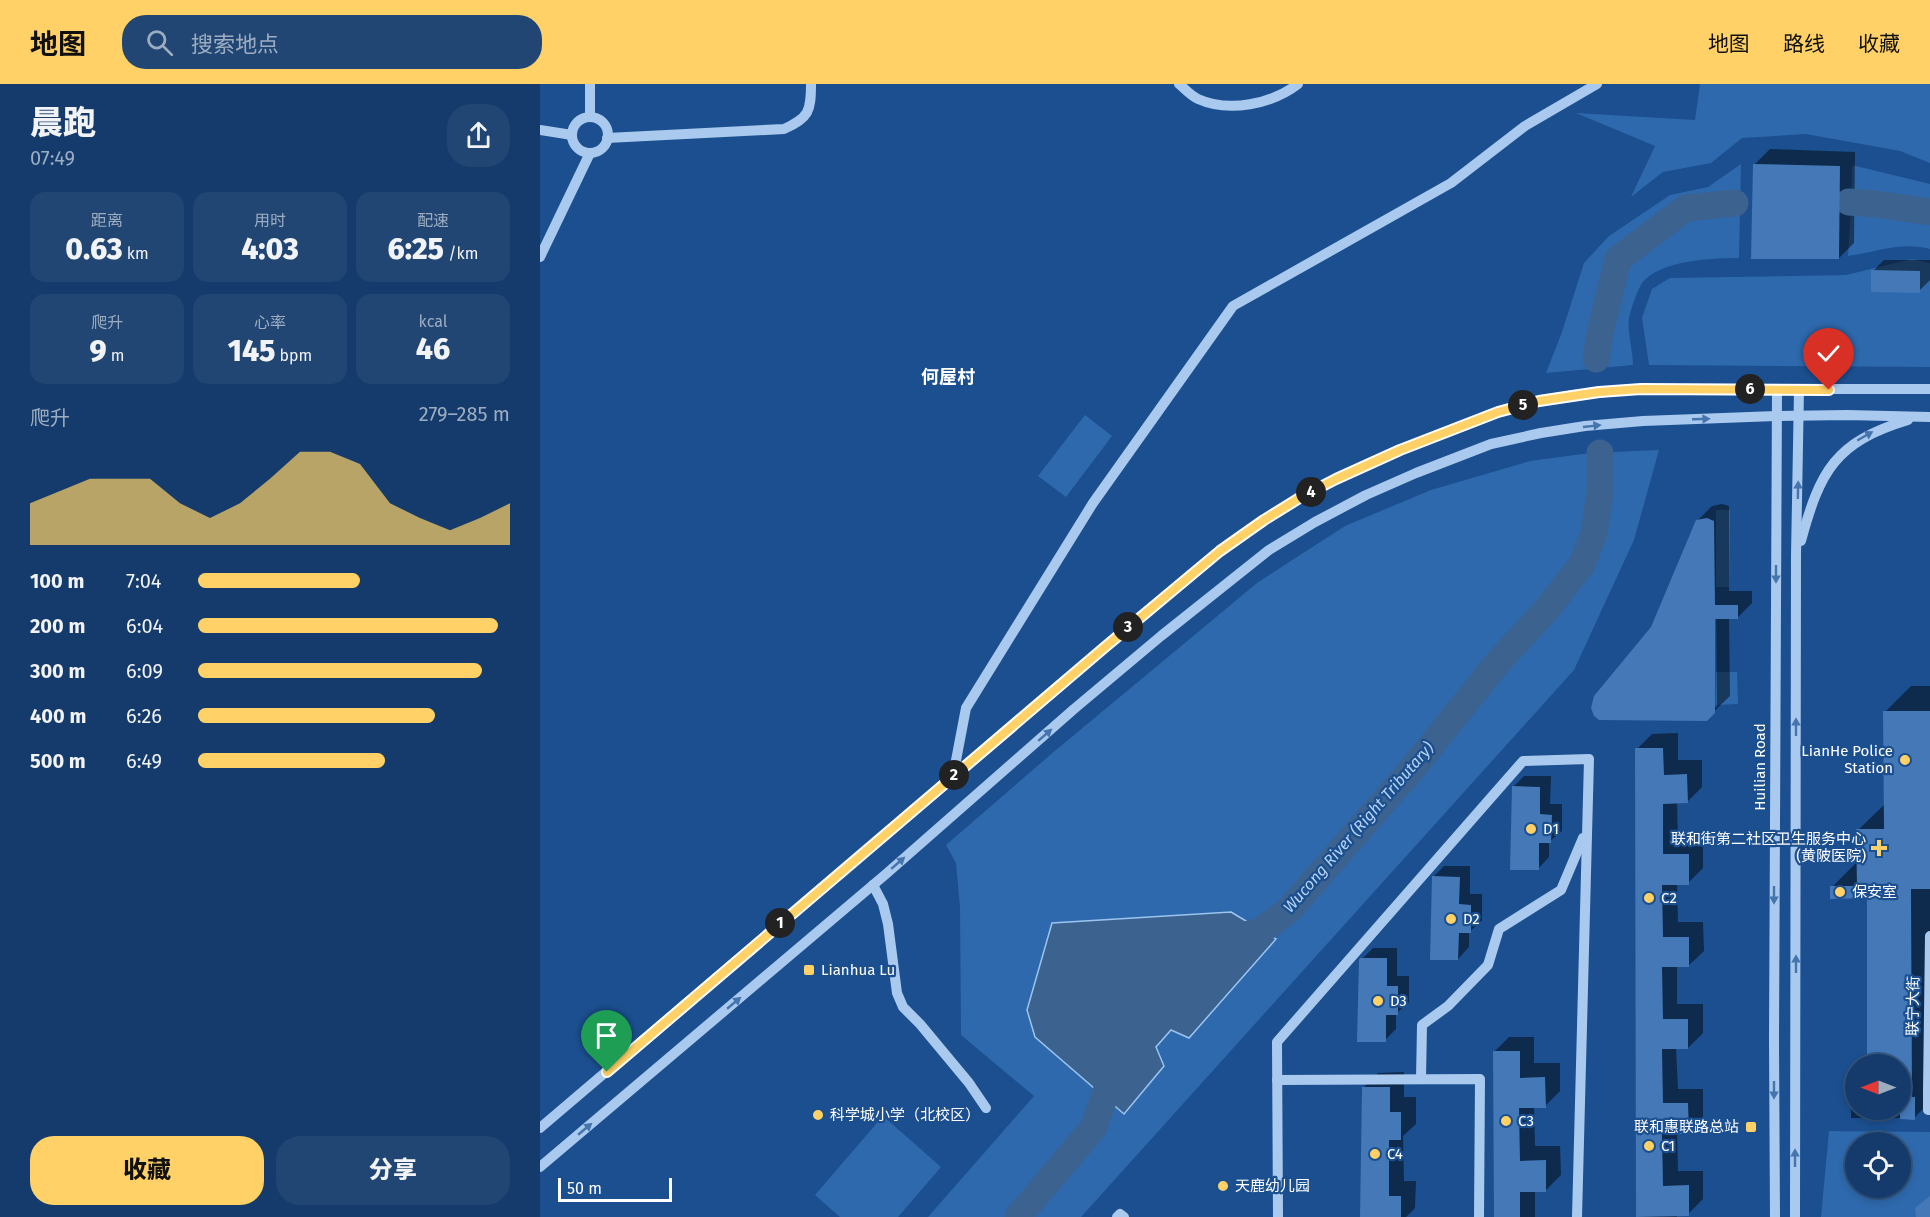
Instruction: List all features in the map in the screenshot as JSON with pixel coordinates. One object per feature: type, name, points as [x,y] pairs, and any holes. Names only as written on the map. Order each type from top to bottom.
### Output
[{"type":"street","points":[[590,84],[590,117]]},
{"type":"street","points":[[607,138],[784,129],[801,121],[811,105],[811,84]]},
{"type":"street","points":[[1179,84],[1197,99],[1225,105],[1258,103],[1286,93],[1298,84]]},
{"type":"street","points":[[954,776],[966,708],[1093,503],[1233,306],[1451,183],[1526,126],[1597,84]]},
{"type":"street","points":[[590,117],[601,121],[607,132],[607,138],[601,149],[590,153],[575,146],[572,135],[575,124],[579,120],[590,117]]},
{"type":"street","points":[[540,130],[572,135]]},
{"type":"street","points":[[540,257],[590,153]]},
{"type":"street","points":[[540,1128],[1220,551],[1264,520],[1336,479],[1400,450],[1498,412],[1539,401],[1599,392],[1641,389],[1930,389]]},
{"type":"street","name":"Huilian Road","points":[[1775,1217],[1777,389]]},
{"type":"street","points":[[1795,1217],[1796,556],[1799,390]]},
{"type":"street","points":[[540,1167],[873,885],[1074,709],[1223,585],[1269,550],[1315,522],[1366,495],[1416,473],[1491,444],[1541,433],[1642,421],[1799,415],[1930,417]]},
{"type":"street","points":[[1796,556],[1812,502],[1825,476],[1837,459],[1849,446],[1872,432],[1917,417]]},
{"type":"street","points":[[1278,1217],[1277,1042],[1523,761],[1589,759],[1577,1217]]},
{"type":"street","points":[[1421,1079],[1422,1025],[1448,1006],[1488,965],[1499,929],[1561,890],[1586,832]]},
{"type":"street","points":[[873,885],[883,904],[888,924],[897,993],[903,1007],[920,1023],[969,1083],[986,1108]]},
{"type":"street","name":"联宁大街","points":[[1930,936],[1928,1110],[1930,1110]]},
{"type":"street","points":[[1277,1080],[1480,1079],[1479,1217]]},
{"type":"street","points":[[1117,1217],[1120,1214],[1124,1217]]},
{"type":"shaded area","points":[[1700,84],[1930,84],[1930,163],[1900,151],[1806,134],[1742,138],[1711,163],[1663,172],[1631,197],[1655,146],[1576,113],[1695,120]]},
{"type":"shaded area","points":[[1741,164],[1739,258],[1702,260],[1674,265],[1650,275],[1642,283],[1629,318],[1633,365],[1546,373],[1584,263],[1609,236],[1670,195],[1708,187]]},
{"type":"shaded area","points":[[1852,165],[1930,184],[1930,205],[1851,196]]},
{"type":"shaded area","points":[[1851,207],[1930,218],[1930,249],[1910,246],[1848,256]]},
{"type":"shaded area","points":[[1912,259],[1930,263],[1930,367],[1649,365],[1642,318],[1652,289],[1670,278],[1846,275]]},
{"type":"shaded area","points":[[1085,415],[1112,436],[1066,497],[1038,476]]},
{"type":"shaded area","points":[[1659,450],[1634,540],[1574,670],[1081,1217],[928,1217],[1034,1096],[961,1035],[960,907],[956,863],[946,845],[1050,755],[1257,583],[1345,526],[1431,490],[1530,461],[1590,453]]},
{"type":"shaded area","points":[[1716,510],[1730,510],[1729,587],[1716,587]]},
{"type":"shaded area","points":[[1716,672],[1737,672],[1738,704],[1716,705]]},
{"type":"shaded area","points":[[1231,912],[1276,939],[1189,1038],[1171,1030],[1156,1047],[1164,1066],[1124,1114],[1035,1037],[1027,1010],[1052,923]]},
{"type":"shaded area","points":[[883,1116],[941,1167],[898,1217],[840,1217],[815,1195]]},
{"type":"shaded area","points":[[1829,1131],[1930,1132],[1930,1217],[1821,1217]]},
{"type":"building","points":[[1753,164],[1840,166],[1839,259],[1751,259]]},
{"type":"building","points":[[1871,270],[1920,271],[1920,293],[1871,292]]},
{"type":"building","points":[[1707,518],[1714,521],[1715,605],[1738,605],[1738,619],[1715,619],[1715,713],[1707,721],[1599,720],[1594,716],[1591,708],[1594,696],[1651,627],[1696,520]]},
{"type":"building","points":[[1883,711],[1930,711],[1930,889],[1911,889],[1912,1097],[1915,1097],[1915,1120],[1911,1120],[1911,1054],[1867,1054],[1867,898],[1830,899],[1830,886],[1857,886],[1856,829],[1884,829]]},
{"type":"building","name":"C2","points":[[1635,748],[1663,748],[1664,775],[1687,774],[1688,803],[1663,804],[1663,854],[1689,854],[1689,885],[1662,885],[1663,937],[1689,937],[1689,967],[1662,967],[1663,1019],[1688,1019],[1688,1049],[1662,1049],[1663,1103],[1688,1103],[1689,1134],[1662,1134],[1663,1186],[1689,1185],[1689,1216],[1636,1217]]},
{"type":"building","name":"D1","points":[[1512,786],[1540,787],[1540,814],[1552,815],[1551,843],[1539,843],[1539,870],[1510,870]]},
{"type":"building","name":"D2","points":[[1432,876],[1460,877],[1459,904],[1471,905],[1471,933],[1459,933],[1458,960],[1430,960]]},
{"type":"building","name":"D3","points":[[1360,958],[1387,958],[1387,986],[1398,986],[1398,1015],[1386,1015],[1386,1042],[1357,1042]]},
{"type":"building","name":"C3","points":[[1493,1051],[1520,1051],[1520,1078],[1545,1077],[1546,1108],[1519,1108],[1520,1161],[1546,1160],[1546,1192],[1520,1192],[1520,1217],[1494,1217]]},
{"type":"building","name":"C4","points":[[1362,1087],[1390,1087],[1390,1112],[1401,1112],[1401,1140],[1389,1140],[1389,1196],[1401,1196],[1401,1217],[1360,1217]]},
{"type":"building","points":[[1930,1196],[1930,1217],[1916,1217],[1915,1208]]},
{"type":"waterway","name":"Wucong River (Right Tributary)","points":[[1849,202],[1930,212]]},
{"type":"waterway","name":"Wucong River (Right Tributary)","points":[[1596,359],[1618,259],[1686,208],[1735,203]]},
{"type":"waterway","name":"Wucong River (Right Tributary)","points":[[1226,939],[1259,932],[1288,911],[1413,768],[1499,661],[1548,608],[1582,564],[1594,533],[1600,492],[1600,453]]},
{"type":"waterway","name":"Wucong River (Right Tributary)","points":[[1018,1217],[1094,1127],[1116,1063]]},
{"type":"place","name":"LianHe Police Station","points":[[1905,760]]},
{"type":"place","name":"D1","points":[[1531,829]]},
{"type":"place","name":"联和街第二社区卫生服务中心 (黄陂医院)","points":[[1879,848]]},
{"type":"place","name":"保安室","points":[[1840,892]]},
{"type":"place","name":"C2","points":[[1649,898]]},
{"type":"place","name":"D2","points":[[1451,919]]},
{"type":"place","name":"Lianhua Lu","points":[[809,970]]},
{"type":"place","name":"D3","points":[[1378,1001]]},
{"type":"place","name":"科学城小学（北校区）","points":[[818,1115]]},
{"type":"place","name":"C3","points":[[1506,1121]]},
{"type":"place","name":"联和惠联路总站","points":[[1751,1127]]},
{"type":"place","name":"C1","points":[[1649,1146]]},
{"type":"place","name":"C4","points":[[1375,1154]]},
{"type":"place","name":"天鹿幼儿园","points":[[1223,1186]]},
{"type":"district","name":"何屋村","points":[[948,377]]},
{"type":"route","points":[[607,1072],[1220,551],[1301,497],[1400,450],[1498,412],[1539,401],[1599,392],[1641,389],[1829,390]]}]
